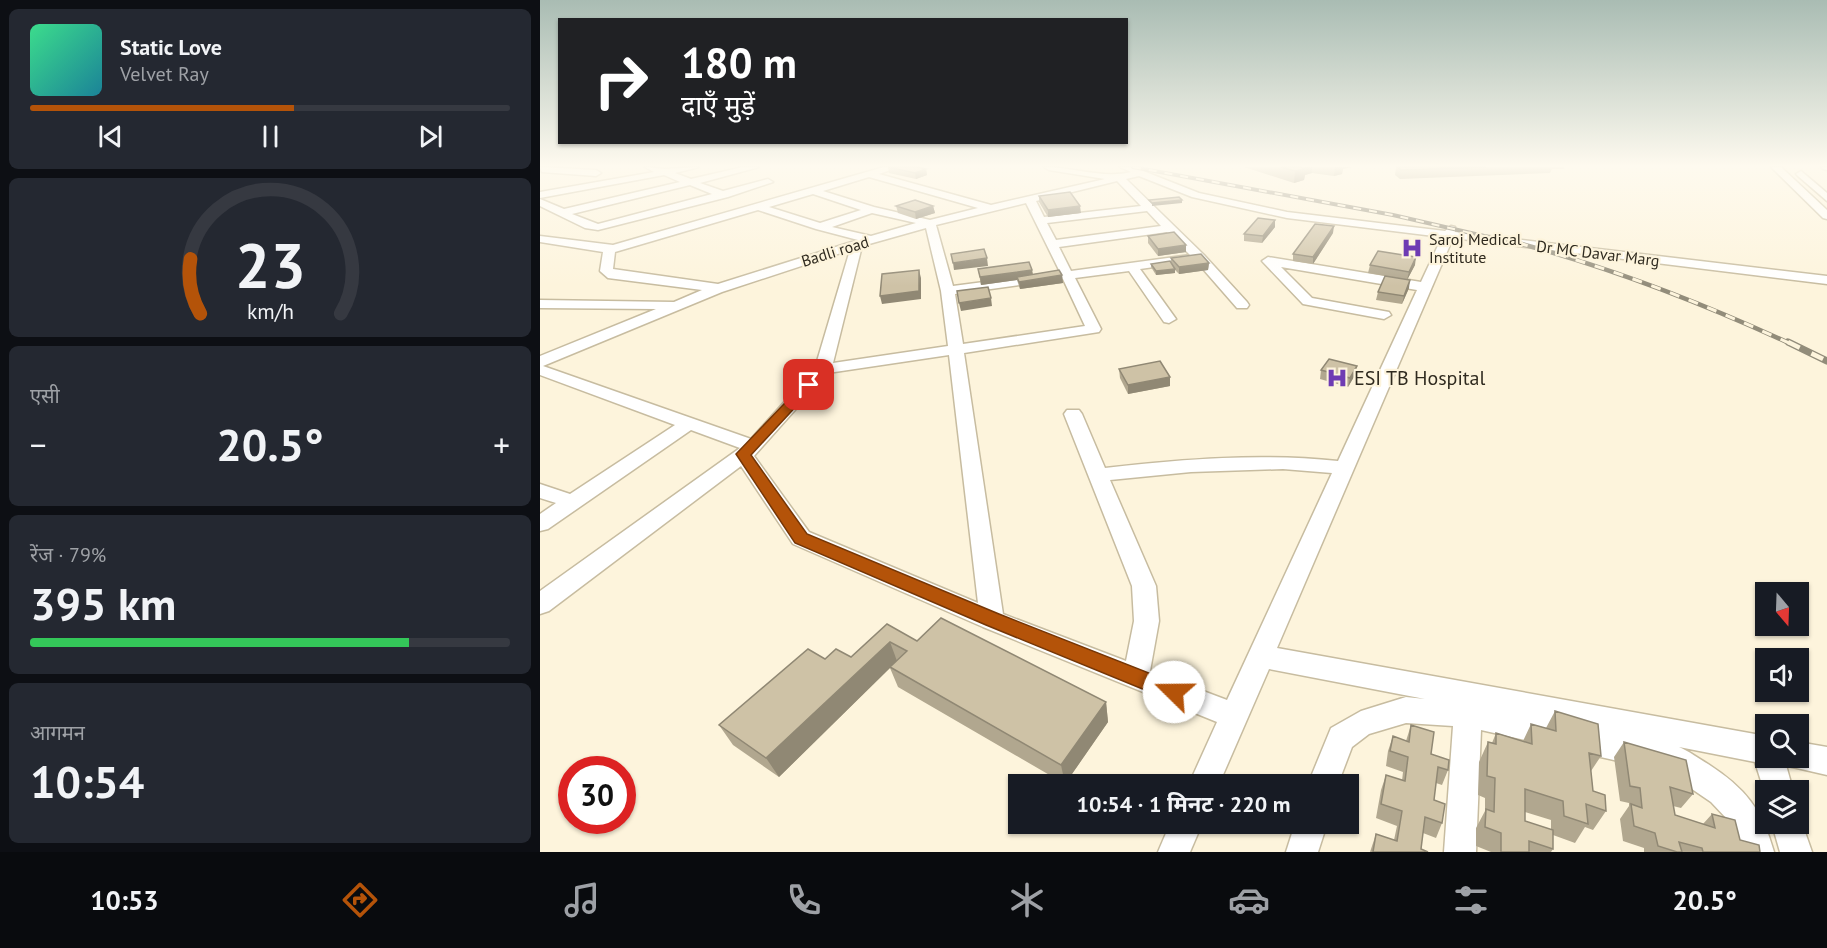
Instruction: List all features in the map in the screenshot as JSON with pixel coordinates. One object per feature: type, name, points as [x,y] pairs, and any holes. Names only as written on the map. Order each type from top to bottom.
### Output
[{"type":"street","points":[[550,207],[593,227]]},
{"type":"street","points":[[562,213],[588,207]]},
{"type":"street","points":[[542,241],[678,207]]},
{"type":"street","points":[[540,604],[748,451],[823,369],[844,299],[865,242],[756,207],[609,250],[542,241]]},
{"type":"street","points":[[861,207],[930,223],[948,291],[992,620]]},
{"type":"street","points":[[985,207],[990,208]]},
{"type":"street","name":"Badli road","points":[[542,362],[717,289],[865,242],[996,207]]},
{"type":"street","points":[[823,369],[1092,330],[1094,327],[1034,207]]},
{"type":"street","name":"Dr MC Davar Marg","points":[[1242,207],[1308,218],[1449,232],[1827,280]]},
{"type":"street","points":[[1042,220],[1149,208],[1200,258],[1242,305]]},
{"type":"street","points":[[820,227],[871,210]]},
{"type":"street","points":[[1054,244],[1168,228]]},
{"type":"street","points":[[1208,774],[1449,232],[1827,272]]},
{"type":"street","points":[[609,250],[606,271],[613,275],[717,289]]},
{"type":"street","points":[[948,291],[1200,258]]},
{"type":"street","points":[[1384,315],[1308,301],[1268,261],[1425,287]]},
{"type":"street","points":[[1132,266],[1169,320]]},
{"type":"street","points":[[1781,274],[1827,285]]},
{"type":"street","points":[[540,304],[677,306]]},
{"type":"street","points":[[542,362],[690,423],[748,451],[801,538],[992,620],[1234,716]]},
{"type":"street","points":[[1073,414],[1135,561],[1149,608],[1148,627],[1135,676]]},
{"type":"street","points":[[540,524],[690,423]]},
{"type":"street","points":[[1100,475],[1167,467],[1261,462],[1296,462],[1344,468]]},
{"type":"street","points":[[540,491],[573,502]]},
{"type":"street","points":[[1260,656],[1755,748]]},
{"type":"street","points":[[1327,774],[1341,738],[1361,724],[1406,710],[1468,714],[1673,759],[1722,791],[1739,809],[1753,833],[1758,852]]},
{"type":"street","points":[[1460,852],[1468,714]]},
{"type":"street","points":[[1809,758],[1827,761]]},
{"type":"street","points":[[1174,852],[1182,834]]},
{"type":"street","points":[[1302,852],[1308,834]]},
{"type":"street","points":[[1791,834],[1796,852]]},
{"type":"building","points":[[898,207],[931,207],[915,212]]},
{"type":"building","points":[[1046,207],[1074,207],[1048,210]]},
{"type":"building","points":[[1258,218],[1275,220],[1263,236],[1244,234]]},
{"type":"building","points":[[1315,224],[1334,226],[1313,257],[1293,254]]},
{"type":"building","points":[[1174,232],[1186,245],[1158,249],[1148,236]]},
{"type":"building","points":[[984,249],[987,258],[953,263],[951,254]]},
{"type":"building","points":[[1378,251],[1416,257],[1409,272],[1370,265]]},
{"type":"building","points":[[1201,254],[1209,263],[1179,267],[1171,258]]},
{"type":"building","points":[[1170,261],[1175,269],[1156,271],[1151,264]]},
{"type":"building","points":[[1029,262],[1032,270],[980,277],[978,269]]},
{"type":"building","points":[[919,270],[919,291],[880,296],[882,274]]},
{"type":"building","points":[[1059,270],[1062,275],[1019,282],[1017,277]]},
{"type":"building","points":[[1385,276],[1410,280],[1404,296],[1378,292]]},
{"type":"building","points":[[988,287],[991,298],[959,303],[957,291]]},
{"type":"building","points":[[1329,359],[1357,366],[1350,378],[1321,370]]},
{"type":"building","points":[[1160,361],[1170,377],[1128,385],[1119,369]]},
{"type":"building","points":[[941,618],[1106,702],[1061,765],[890,667],[907,651],[890,642],[766,758],[719,725],[808,649],[825,659],[836,649],[851,657],[887,624],[917,641]]},
{"type":"building","points":[[1555,711],[1598,724],[1601,756],[1589,753],[1593,791],[1605,795],[1606,811],[1586,804],[1588,824],[1564,816],[1563,801],[1525,789],[1525,821],[1553,830],[1553,849],[1529,841],[1529,852],[1501,852],[1501,833],[1485,827],[1486,809],[1494,812],[1495,778],[1487,776],[1488,742],[1496,744],[1496,733],[1532,744],[1531,724],[1556,731]]},
{"type":"building","points":[[1411,725],[1434,732],[1431,754],[1449,760],[1448,770],[1438,767],[1434,800],[1445,804],[1442,823],[1425,817],[1421,849],[1428,852],[1373,852],[1376,834],[1397,841],[1402,811],[1381,804],[1386,775],[1405,781],[1408,757],[1390,751],[1393,736],[1409,742]]},
{"type":"building","points":[[1624,742],[1686,760],[1693,794],[1670,787],[1675,815],[1715,828],[1712,814],[1735,820],[1740,840],[1759,845],[1760,852],[1703,852],[1702,848],[1679,842],[1682,852],[1658,846],[1655,833],[1634,826],[1631,804],[1642,808],[1640,788],[1630,786]]},
{"type":"railway","points":[[1348,207],[1523,245]]},
{"type":"railway","points":[[1518,243],[1656,288],[1724,314],[1791,344]]},
{"type":"railway","points":[[1788,342],[1827,361]]},
{"type":"place","name":"Saroj Medical Institute","points":[[1412,248]]},
{"type":"place","name":"ESI TB Hospital","points":[[1337,378]]},
{"type":"route","points":[[809,385],[754,447],[743,454],[801,538],[992,620],[1174,692]]}]
